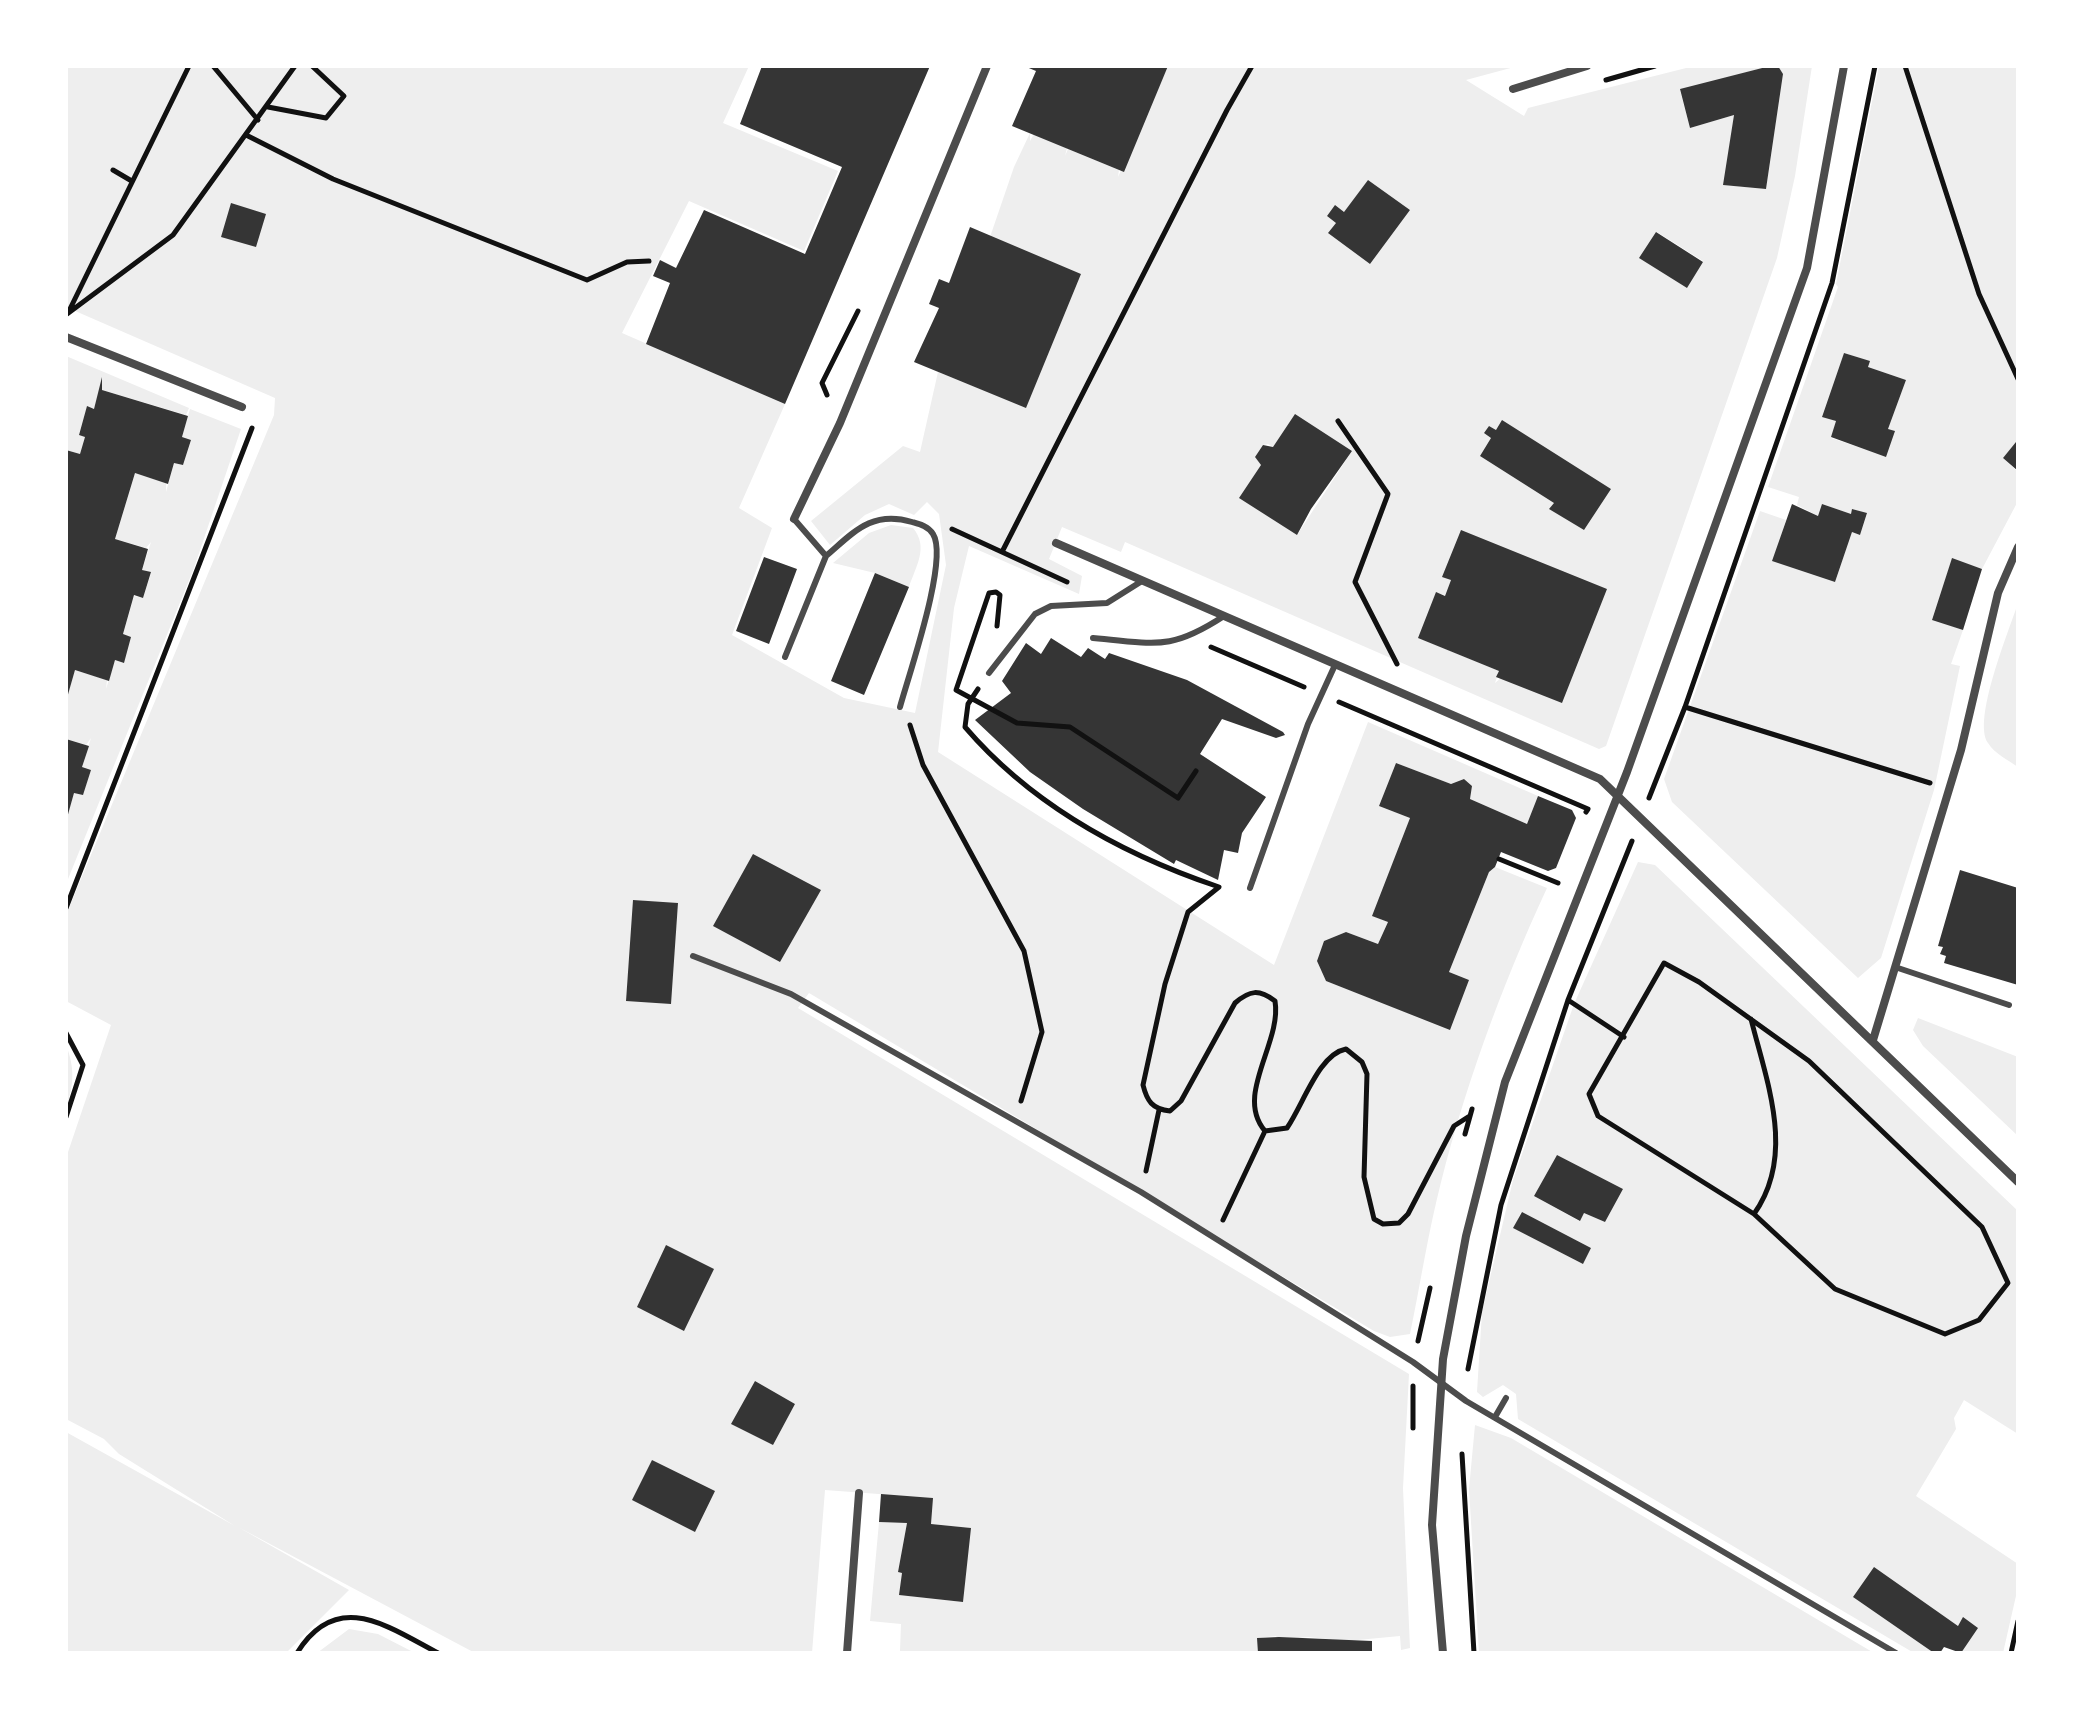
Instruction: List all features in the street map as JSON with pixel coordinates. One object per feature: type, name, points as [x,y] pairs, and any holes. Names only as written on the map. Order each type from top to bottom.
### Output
[{"type":"street","points":[[794,519],[840,423],[987,66]]},
{"type":"street","points":[[1513,89],[1587,66]]},
{"type":"street","points":[[1443,1653],[1432,1525],[1442,1382],[1466,1236],[1505,1082],[1618,795],[1807,268],[1844,66]]},
{"type":"street","points":[[66,337],[242,407]]},
{"type":"street","points":[[1056,543],[1600,779],[2018,1182]]},
{"type":"street","points":[[1873,1040],[1950,789],[1998,593],[2018,547]]},
{"type":"street","points":[[847,1653],[859,1493]]},
{"type":"lane","points":[[785,657],[826,556],[864,524],[893,517],[925,526],[934,535],[938,567],[900,707]]},
{"type":"lane","points":[[794,519],[826,556]]},
{"type":"lane","points":[[989,673],[1035,614],[1051,606],[1107,603],[1142,581]]},
{"type":"lane","points":[[1093,638],[1160,644],[1190,638],[1224,616]]},
{"type":"lane","points":[[1250,888],[1321,694],[1335,665]]},
{"type":"lane","points":[[693,956],[791,994],[1141,1192],[1413,1362],[1466,1401],[1896,1653]]},
{"type":"lane","points":[[1895,967],[2009,1005]]},
{"type":"lane","points":[[1495,1417],[1506,1398]]},
{"type":"path","points":[[67,314],[130,180],[189,66]]},
{"type":"path","points":[[213,66],[258,120]]},
{"type":"path","points":[[67,314],[173,235],[248,136],[295,66]]},
{"type":"path","points":[[268,107],[326,118],[344,96],[312,66]]},
{"type":"path","points":[[1003,550],[1219,123],[1252,66]]},
{"type":"path","points":[[1474,1653],[1462,1440],[1467,1373],[1501,1205],[1568,1000],[1685,707],[1832,283],[1875,66]]},
{"type":"path","points":[[1905,66],[1979,294],[2018,379]]},
{"type":"path","points":[[248,136],[346,185],[587,280],[627,262],[649,261]]},
{"type":"path","points":[[113,170],[130,180]]},
{"type":"path","points":[[66,908],[247,443],[254,419],[242,407]]},
{"type":"path","points":[[1338,421],[1388,494],[1355,582],[1395,663],[1410,669]]},
{"type":"path","points":[[944,525],[1069,583]]},
{"type":"path","points":[[1000,658],[996,649],[1000,595],[996,592],[989,593],[956,690],[1017,723],[1070,727],[1178,798],[1196,771]]},
{"type":"path","points":[[1190,638],[1588,809],[1583,821]]},
{"type":"path","points":[[989,673],[968,704],[965,727],[989,755],[1040,797],[1130,852],[1219,887],[1188,912],[1165,984],[1143,1085],[1147,1101],[1159,1110],[1170,1111],[1181,1101],[1235,1003],[1246,993],[1257,991],[1275,1001],[1277,1016],[1253,1101],[1255,1117],[1265,1131]]},
{"type":"path","points":[[900,707],[916,733],[923,765],[1024,951],[1042,1032],[1015,1121]]},
{"type":"path","points":[[1685,707],[1950,789]]},
{"type":"path","points":[[1499,859],[1558,883]]},
{"type":"path","points":[[1553,898],[1563,871]]},
{"type":"path","points":[[1664,963],[1699,982],[1751,1019],[1809,1061],[1982,1227],[2008,1283],[1979,1320],[1945,1334],[1835,1289],[1754,1214],[1598,1116],[1589,1094],[1664,963]]},
{"type":"path","points":[[1568,1000],[1624,1037]]},
{"type":"path","points":[[1751,1019],[1772,1107],[1777,1144],[1775,1169],[1765,1198],[1754,1214]]},
{"type":"path","points":[[66,1033],[83,1065],[66,1117]]},
{"type":"path","points":[[1265,1131],[1287,1128],[1304,1103],[1324,1059],[1333,1051],[1346,1049],[1354,1053],[1367,1074],[1364,1177],[1368,1206],[1374,1219],[1383,1224],[1399,1223],[1408,1214],[1454,1126],[1469,1116]]},
{"type":"path","points":[[1462,1147],[1475,1101]]},
{"type":"path","points":[[1141,1192],[1159,1110]]},
{"type":"path","points":[[1215,1238],[1265,1131]]},
{"type":"path","points":[[1412,1440],[1413,1362],[1430,1285]]},
{"type":"path","points":[[297,1653],[322,1624],[345,1616],[380,1623],[438,1653]]},
{"type":"path","points":[[2011,1653],[2018,1621]]},
{"type":"shaded area","points":[[66,66],[749,66],[723,123],[838,171],[804,251],[689,201],[622,333],[785,404],[739,508],[772,528],[732,635],[844,698],[915,713],[946,565],[939,514],[927,502],[914,515],[889,504],[865,515],[830,545],[811,521],[903,446],[920,452],[938,372],[1026,407],[1081,274],[990,237],[1014,167],[1030,133],[1030,141],[1034,134],[1067,148],[1065,156],[1068,149],[1119,170],[1118,177],[1168,66],[1518,66],[1466,80],[1524,116],[1528,108],[1694,66],[1770,66],[1680,90],[1690,128],[1734,115],[1724,185],[1766,189],[1783,74],[1778,66],[1812,66],[1795,176],[1777,258],[1606,746],[1599,749],[1125,542],[1121,552],[1062,527],[1049,559],[1082,576],[1079,594],[969,546],[954,608],[938,752],[1274,965],[1368,722],[1538,796],[1527,824],[1470,799],[1472,786],[1464,779],[1451,784],[1396,763],[1379,806],[1410,818],[1373,916],[1388,922],[1378,944],[1346,932],[1324,941],[1317,961],[1326,981],[1450,1029],[1469,980],[1449,972],[1489,872],[1495,867],[1547,888],[1498,1003],[1457,1123],[1436,1203],[1410,1334],[1390,1337],[1374,1331],[809,993],[798,1008],[1409,1374],[1403,1488],[1410,1648],[1401,1650],[1400,1636],[1347,1641],[1308,1637],[1279,1640],[1276,1636],[1258,1638],[1258,1653],[900,1651],[901,1624],[870,1621],[879,1522],[907,1523],[898,1572],[902,1573],[900,1595],[963,1602],[970,1528],[931,1524],[932,1498],[825,1490],[812,1653],[475,1653],[238,1527],[349,1590],[286,1653],[66,1653],[66,1432],[235,1526],[119,1454],[104,1439],[66,1419],[66,1158],[111,1025],[66,1001],[66,915],[274,415],[275,398],[66,307]],"holes":[[[1368,180],[1410,210],[1370,264],[1329,233],[1336,223],[1327,216],[1335,206],[1344,212]],[[1657,232],[1703,261],[1687,288],[1640,258]],[[1489,426],[1611,489],[1584,530],[1550,509],[1554,503],[1480,456],[1491,438],[1485,432]],[[1268,444],[1273,447],[1352,451],[1297,535],[1240,498],[1261,465],[1255,457],[1263,445]],[[1451,580],[1607,589],[1495,683],[1499,671],[1419,638],[1436,593],[1445,595]],[[753,855],[820,890],[780,962],[714,926]],[[634,900],[678,904],[670,1004],[626,1000]],[[755,1381],[795,1404],[773,1445],[732,1424]],[[652,1460],[714,1491],[633,1499]]]},
{"type":"shaded area","points":[[1879,66],[2018,66],[2018,444],[2003,458],[2018,472],[2018,501],[1982,569],[1952,559],[1932,619],[1963,630],[1951,664],[1960,666],[1934,790],[1881,958],[1858,978],[1672,802],[1664,779],[1760,511],[1786,520],[1773,561],[1835,582],[1852,532],[1860,535],[1867,514],[1853,509],[1851,514],[1822,504],[1818,516],[1797,505],[1799,497],[1768,487],[1838,287],[1836,284]],"holes":[[[1844,353],[1869,361],[1868,367],[1906,380],[1888,429],[1886,456],[1831,438],[1836,421],[1822,416]]]},
{"type":"shaded area","points":[[66,356],[189,408],[186,415],[102,390],[102,381],[94,409],[87,407],[79,434],[85,437],[80,454],[66,450]]},
{"type":"shaded area","points":[[190,409],[241,429],[194,568],[66,884],[66,820],[74,793],[83,794],[91,770],[82,767],[91,738],[86,745],[66,739],[66,701],[75,670],[107,680],[106,689],[115,660],[123,663],[123,634],[134,596],[143,598],[151,573],[142,570],[151,542],[146,548],[115,539],[135,473],[166,483],[166,492],[174,463],[183,465],[191,441],[182,437]]},
{"type":"shaded area","points":[[891,525],[913,528],[918,535],[920,557],[909,587],[875,573],[833,563],[869,533]]},
{"type":"shaded area","points":[[2018,603],[2018,767],[1991,747],[1984,732],[1988,696]]},
{"type":"shaded area","points":[[1638,862],[1655,865],[2018,1211],[2018,1434],[1964,1400],[1954,1418],[1956,1429],[1916,1496],[2018,1564],[2018,1587],[2003,1653],[1961,1653],[1977,1627],[1963,1618],[1958,1626],[1874,1568],[1934,1653],[1914,1653],[1518,1419],[1516,1394],[1503,1385],[1483,1397],[1477,1392],[1482,1312],[1513,1180],[1574,1004]],"holes":[[[1557,1155],[1623,1189],[1605,1222],[1584,1213],[1579,1221],[1534,1196]],[[1521,1212],[1591,1248],[1583,1264],[1514,1228]]]},
{"type":"shaded area","points":[[1918,1018],[2018,1057],[2018,1136],[1923,1046],[1913,1030]]},
{"type":"shaded area","points":[[66,1045],[72,1076],[66,1108]]},
{"type":"shaded area","points":[[1475,1425],[1511,1438],[1874,1653],[1479,1653],[1469,1489]]},
{"type":"shaded area","points":[[349,1629],[378,1634],[415,1653],[317,1653]]},
{"type":"building","points":[[762,66],[930,66],[785,404],[646,344],[670,283],[653,276],[660,260],[676,268],[704,210],[805,254],[842,167],[740,124]]},
{"type":"building","points":[[1024,66],[1168,66],[1124,172],[1012,126],[1036,71]]},
{"type":"building","points":[[1778,66],[1783,74],[1766,189],[1723,185],[1734,115],[1690,128],[1680,89]]},
{"type":"building","points":[[1368,180],[1410,210],[1370,264],[1328,233],[1336,223],[1327,216],[1335,205],[1344,212]]},
{"type":"building","points":[[231,203],[266,214],[256,247],[221,237]]},
{"type":"building","points":[[970,227],[1081,274],[1026,408],[914,362],[939,308],[929,304],[939,279],[949,283]]},
{"type":"building","points":[[1656,232],[1703,262],[1687,288],[1639,258]]},
{"type":"building","points":[[1844,353],[1870,361],[1868,367],[1906,380],[1888,429],[1895,431],[1886,457],[1831,437],[1836,421],[1822,417]]},
{"type":"building","points":[[102,377],[102,390],[188,416],[182,437],[191,440],[183,465],[174,463],[168,484],[135,473],[115,539],[148,549],[142,570],[151,572],[143,598],[134,595],[123,634],[131,637],[124,663],[115,660],[109,681],[75,670],[67,698],[66,450],[80,454],[85,437],[79,435],[87,406],[94,409]]},
{"type":"building","points":[[1295,414],[1352,451],[1311,509],[1297,535],[1239,498],[1261,465],[1255,457],[1263,445],[1273,447]]},
{"type":"building","points":[[1502,420],[1611,489],[1584,530],[1549,509],[1554,503],[1480,456],[1491,438],[1484,433],[1489,426],[1496,430]]},
{"type":"building","points":[[2016,442],[2018,444],[2018,471],[2003,458]]},
{"type":"building","points":[[1792,504],[1818,516],[1822,504],[1851,514],[1852,509],[1867,513],[1860,535],[1852,532],[1835,582],[1772,561]]},
{"type":"building","points":[[1461,530],[1607,589],[1562,703],[1496,677],[1499,671],[1418,638],[1436,592],[1445,596],[1451,580],[1442,577]]},
{"type":"building","points":[[764,557],[797,569],[769,644],[736,631]]},
{"type":"building","points":[[1952,558],[1982,569],[1963,630],[1932,620]]},
{"type":"building","points":[[875,573],[909,587],[864,695],[831,681]]},
{"type":"building","points":[[1051,638],[1081,657],[1088,648],[1105,659],[1109,653],[1187,680],[1283,732],[1285,735],[1276,738],[1222,719],[1200,754],[1266,797],[1242,833],[1238,853],[1224,850],[1218,880],[1176,860],[1174,864],[1083,809],[1030,772],[975,720],[1011,693],[1002,681],[1026,643],[1041,654]]},
{"type":"building","points":[[66,739],[89,746],[82,767],[91,770],[83,795],[74,793],[67,818]]},
{"type":"building","points":[[1396,763],[1451,784],[1464,779],[1472,786],[1470,799],[1527,824],[1538,796],[1572,810],[1576,818],[1556,868],[1548,871],[1501,852],[1495,867],[1489,872],[1449,972],[1469,980],[1450,1030],[1326,981],[1317,961],[1324,941],[1346,932],[1378,944],[1388,922],[1372,916],[1410,818],[1379,806]]},
{"type":"building","points":[[753,854],[821,890],[780,962],[713,926]]},
{"type":"building","points":[[1960,870],[2018,888],[2018,985],[1944,963],[1946,956],[1940,954],[1943,947],[1938,946]]},
{"type":"building","points":[[633,900],[678,903],[671,1004],[626,1001]]},
{"type":"building","points":[[1557,1155],[1623,1189],[1605,1222],[1584,1213],[1580,1221],[1534,1196]]},
{"type":"building","points":[[1522,1212],[1591,1248],[1583,1264],[1513,1228]]},
{"type":"building","points":[[666,1245],[714,1269],[684,1331],[637,1307]]},
{"type":"building","points":[[755,1381],[795,1404],[773,1445],[731,1424]]},
{"type":"building","points":[[652,1460],[715,1491],[695,1532],[632,1500]]},
{"type":"building","points":[[881,1494],[933,1498],[931,1524],[971,1528],[963,1602],[899,1595],[902,1573],[898,1572],[907,1523],[879,1522]]},
{"type":"building","points":[[1874,1567],[1958,1626],[1963,1617],[1978,1628],[1961,1653],[1944,1647],[1940,1653],[1934,1653],[1853,1597]]},
{"type":"building","points":[[1257,1638],[1372,1641],[1372,1653],[1258,1653]]}]
